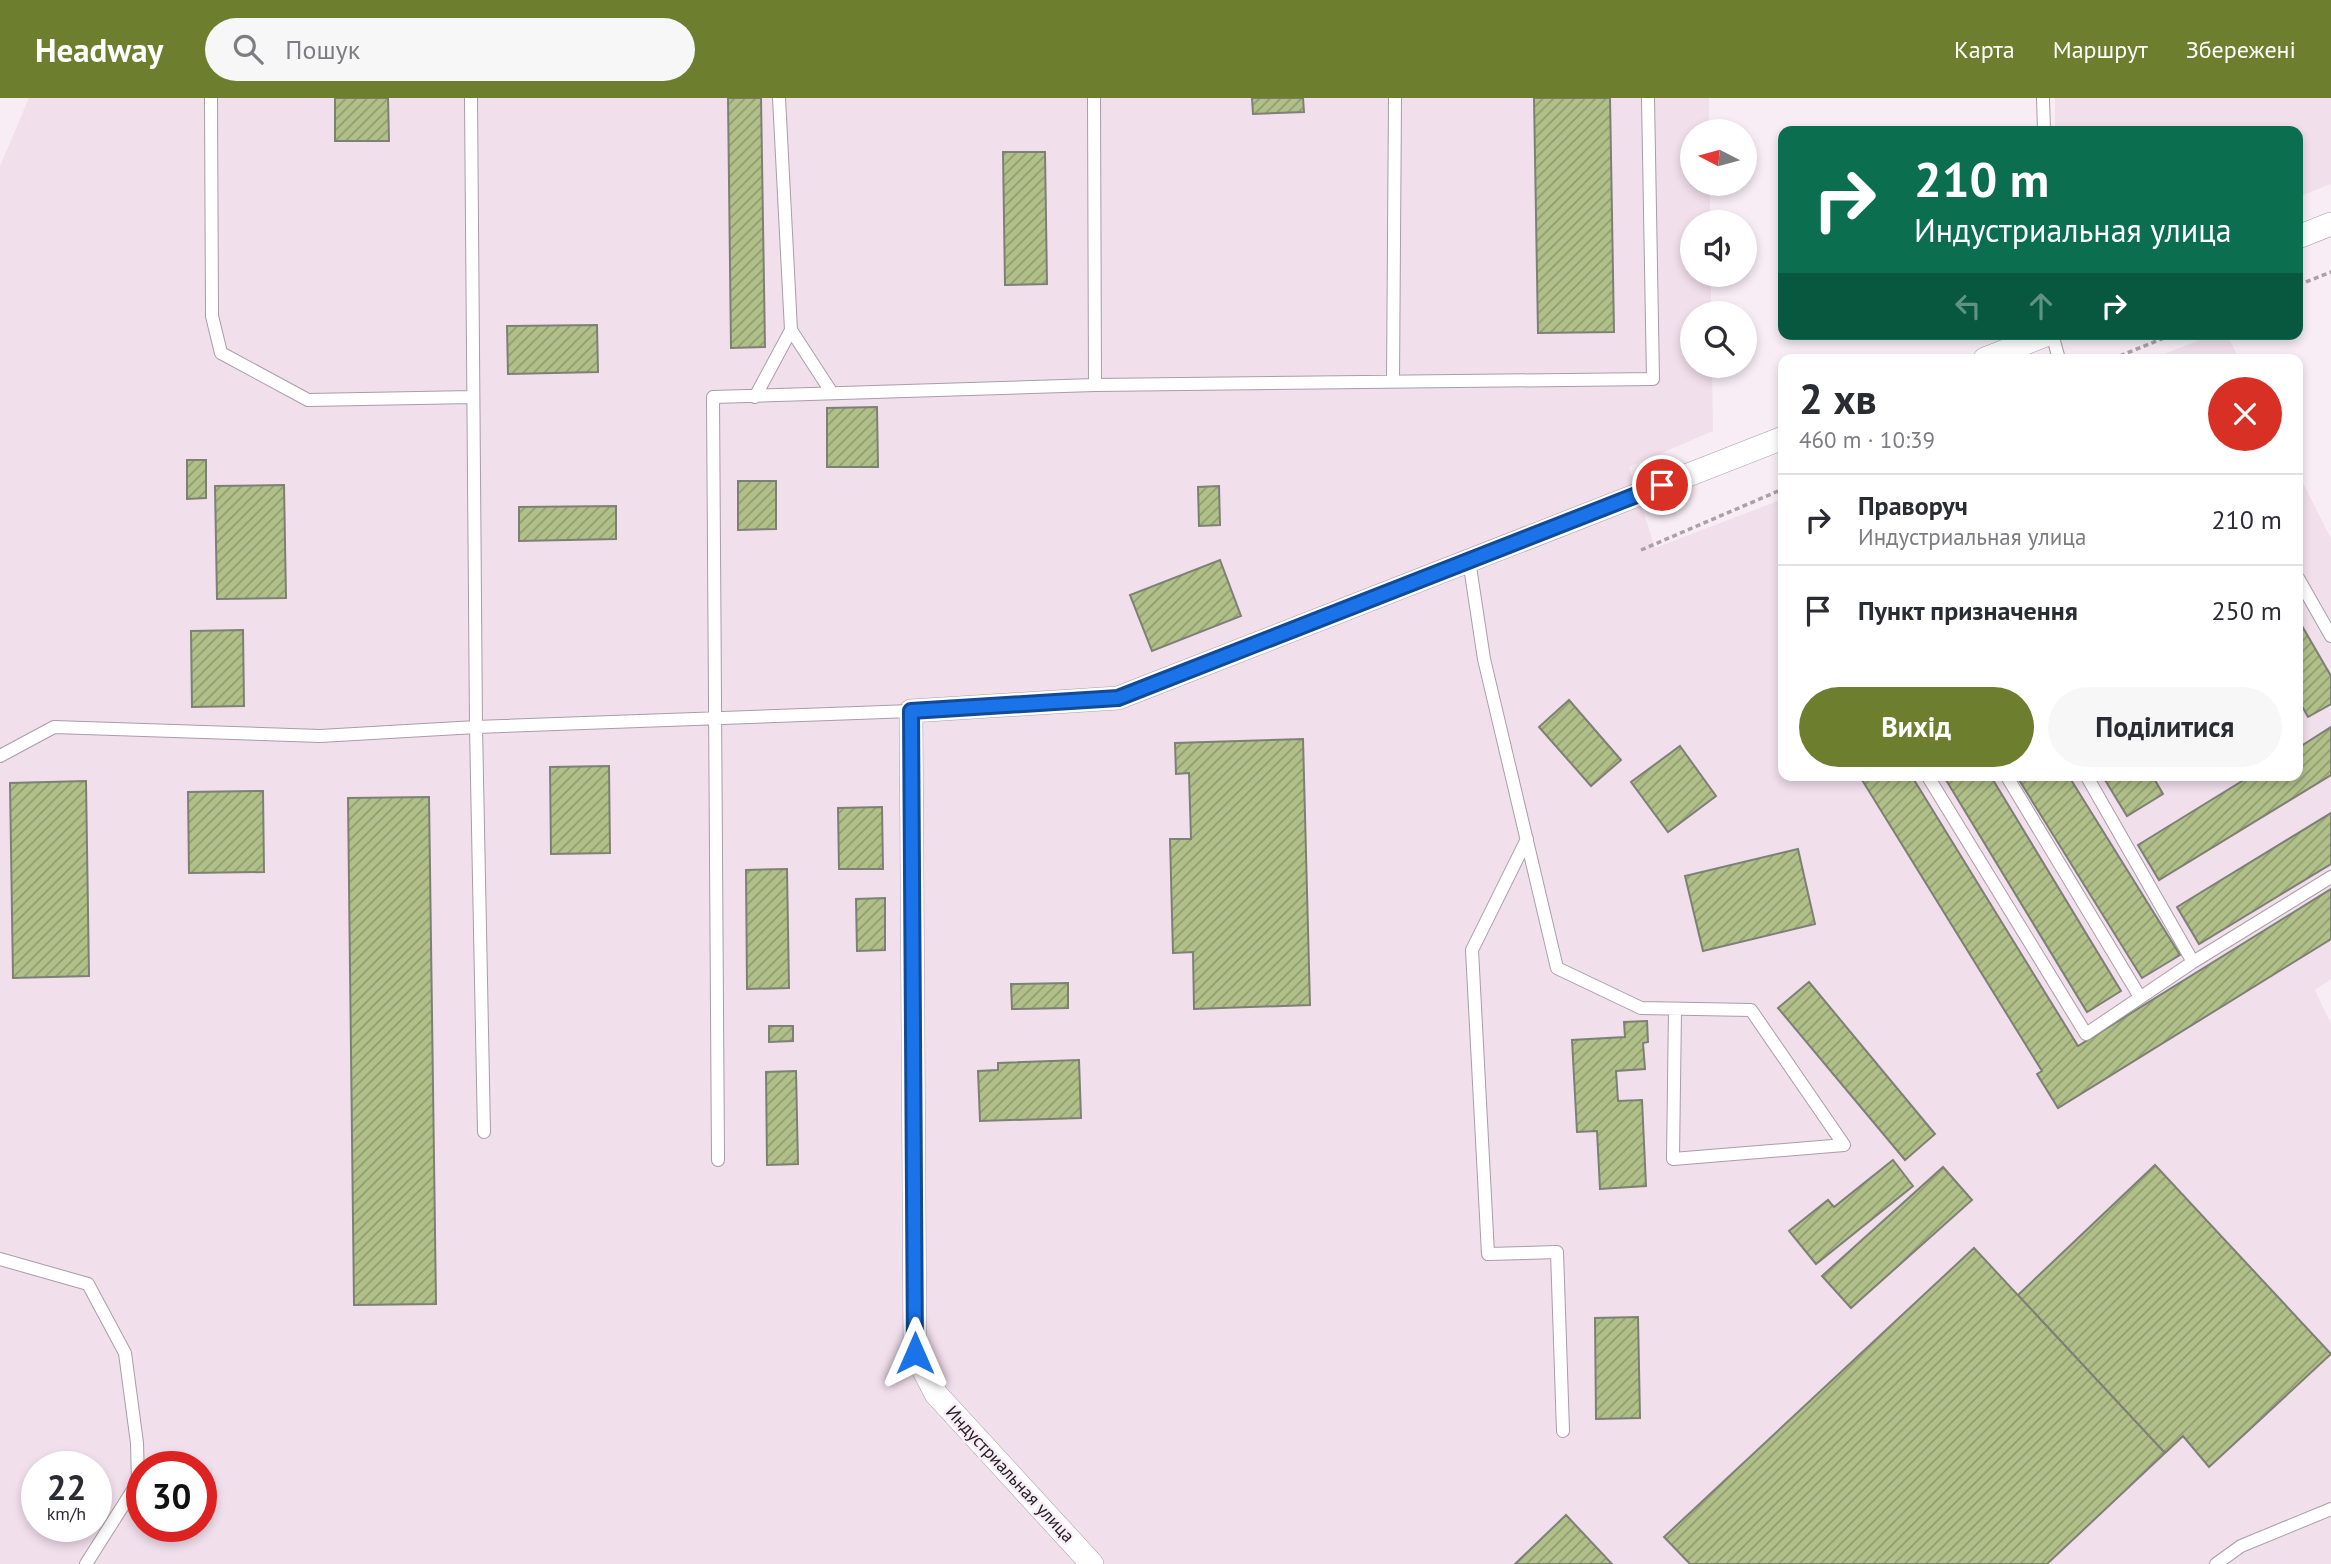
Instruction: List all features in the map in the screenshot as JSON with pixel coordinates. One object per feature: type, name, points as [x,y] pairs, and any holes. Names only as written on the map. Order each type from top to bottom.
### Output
[{"type":"street","points":[[2303,235],[2331,223]]},
{"type":"street","points":[[1998,354],[2034,340]]},
{"type":"street","points":[[911,711],[1118,698],[1778,440]]},
{"type":"street","name":"Индустриальная улица","points":[[911,711],[915,1353],[936,1394],[1092,1564]]},
{"type":"lane","points":[[211,98],[212,316],[221,353],[308,400],[473,397]]},
{"type":"lane","points":[[471,98],[476,727],[484,1132]]},
{"type":"lane","points":[[779,98],[791,330],[831,393]]},
{"type":"lane","points":[[1094,98],[1095,385]]},
{"type":"lane","points":[[1393,381],[1395,98]]},
{"type":"lane","points":[[718,1160],[713,397],[1095,385],[1653,379],[1648,98]]},
{"type":"lane","points":[[2043,98],[2044,126]]},
{"type":"lane","points":[[755,397],[791,330]]},
{"type":"lane","points":[[1469,560],[1484,659],[1557,968],[1641,1008],[1751,1010],[1844,1145],[1673,1159],[1675,1009]]},
{"type":"lane","points":[[2303,587],[2331,636]]},
{"type":"lane","points":[[0,756],[54,727],[320,737],[476,727],[911,711]]},
{"type":"lane","points":[[1931,781],[2086,1034],[2193,962],[2331,877]]},
{"type":"lane","points":[[2010,781],[2140,998]]},
{"type":"lane","points":[[2089,781],[2193,962]]},
{"type":"lane","points":[[1527,839],[1472,950],[1488,1254],[1557,1252],[1563,1431]]},
{"type":"lane","points":[[0,1259],[88,1284],[125,1353],[137,1443],[138,1482],[86,1564]]},
{"type":"lane","points":[[2216,1564],[2241,1546],[2331,1509]]},
{"type":"path","points":[[2303,283],[2331,272]]},
{"type":"path","points":[[2124,354],[2159,340]]},
{"type":"path","points":[[1641,550],[1778,491]]},
{"type":"shaded area","points":[[29,98],[1709,98],[1709,119],[1680,119],[1680,196],[1710,196],[1710,210],[1680,210],[1680,287],[1711,287],[1711,301],[1680,301],[1680,378],[1712,378],[1713,431],[1629,467],[1655,548],[1778,501],[1778,781],[2303,781],[2303,483],[2331,539],[2331,979],[2315,990],[2331,1024],[2331,1564],[0,1564],[0,166]]},
{"type":"shaded area","points":[[2055,98],[2331,98],[2331,184],[2303,195],[2303,126],[2055,126]]},
{"type":"shaded area","points":[[2200,340],[2230,340],[2237,354],[2164,354]]},
{"type":"building","points":[[335,98],[388,98],[389,141],[335,141]]},
{"type":"building","points":[[728,98],[761,98],[765,347],[731,348]]},
{"type":"building","points":[[1252,98],[1303,98],[1304,112],[1253,114]]},
{"type":"building","points":[[1534,98],[1610,98],[1614,332],[1538,333]]},
{"type":"building","points":[[1003,152],[1045,152],[1047,284],[1005,285]]},
{"type":"building","points":[[597,325],[598,372],[508,374],[507,326]]},
{"type":"building","points":[[877,407],[878,467],[827,467],[827,408]]},
{"type":"building","points":[[187,460],[206,460],[206,498],[187,499]]},
{"type":"building","points":[[738,481],[776,481],[776,529],[738,530]]},
{"type":"building","points":[[284,485],[286,598],[217,599],[215,486]]},
{"type":"building","points":[[1219,486],[1220,525],[1199,526],[1198,487]]},
{"type":"building","points":[[616,506],[616,539],[519,541],[519,507]]},
{"type":"building","points":[[1220,560],[1241,616],[1152,651],[1130,595]]},
{"type":"building","points":[[2303,628],[2331,676],[2331,704],[2308,717],[2303,708]]},
{"type":"building","points":[[243,630],[244,706],[192,707],[191,631]]},
{"type":"building","points":[[1569,700],[1621,760],[1591,786],[1539,727]]},
{"type":"building","points":[[2331,727],[2331,775],[2159,880],[2138,845],[2242,781],[2303,781],[2303,745]]},
{"type":"building","points":[[1303,739],[1310,1005],[1194,1009],[1193,952],[1173,953],[1170,839],[1191,839],[1189,773],[1176,774],[1175,743]]},
{"type":"building","points":[[1680,746],[1716,796],[1668,832],[1631,782]]},
{"type":"building","points":[[609,766],[610,853],[551,854],[550,767]]},
{"type":"building","points":[[86,781],[89,976],[13,978],[10,783]]},
{"type":"building","points":[[1863,781],[1915,781],[2078,1046],[2331,889],[2331,939],[2058,1108],[2037,1074],[2042,1071]]},
{"type":"building","points":[[1947,781],[1994,781],[2121,991],[2087,1012]]},
{"type":"building","points":[[2020,781],[2072,781],[2180,955],[2142,978]]},
{"type":"building","points":[[2106,781],[2155,781],[2163,794],[2127,816]]},
{"type":"building","points":[[263,791],[264,872],[189,873],[188,792]]},
{"type":"building","points":[[429,797],[436,1304],[354,1305],[348,798]]},
{"type":"building","points":[[882,807],[883,869],[839,869],[838,808]]},
{"type":"building","points":[[2331,813],[2331,864],[2199,944],[2177,907]]},
{"type":"building","points":[[1798,849],[1815,924],[1703,951],[1685,876]]},
{"type":"building","points":[[787,869],[789,988],[747,989],[746,870]]},
{"type":"building","points":[[885,898],[885,950],[857,951],[856,899]]},
{"type":"building","points":[[1809,982],[1935,1134],[1905,1160],[1778,1008]]},
{"type":"building","points":[[1068,983],[1068,1008],[1012,1009],[1011,984]]},
{"type":"building","points":[[1647,1021],[1648,1042],[1643,1043],[1645,1069],[1616,1071],[1618,1101],[1642,1100],[1646,1186],[1600,1189],[1597,1131],[1577,1132],[1572,1040],[1625,1037],[1624,1022]]},
{"type":"building","points":[[769,1026],[793,1026],[793,1041],[769,1042]]},
{"type":"building","points":[[1079,1060],[1081,1118],[980,1121],[978,1071],[998,1070],[998,1063]]},
{"type":"building","points":[[796,1071],[798,1164],[767,1165],[766,1072]]},
{"type":"building","points":[[1893,1160],[1913,1186],[1816,1264],[1789,1231],[1828,1200],[1834,1207]]},
{"type":"building","points":[[2155,1165],[2331,1354],[2209,1467],[2183,1436],[2165,1453],[2018,1295]]},
{"type":"building","points":[[1943,1167],[1972,1200],[1851,1308],[1822,1276]]},
{"type":"building","points":[[1974,1248],[2165,1453],[2047,1564],[1690,1564],[1664,1537]]},
{"type":"building","points":[[1638,1317],[1640,1418],[1596,1419],[1595,1318]]},
{"type":"building","points":[[1566,1515],[1612,1564],[1515,1564]]},
{"type":"route","points":[[915,1353],[911,711],[1118,698],[1662,485]]}]
